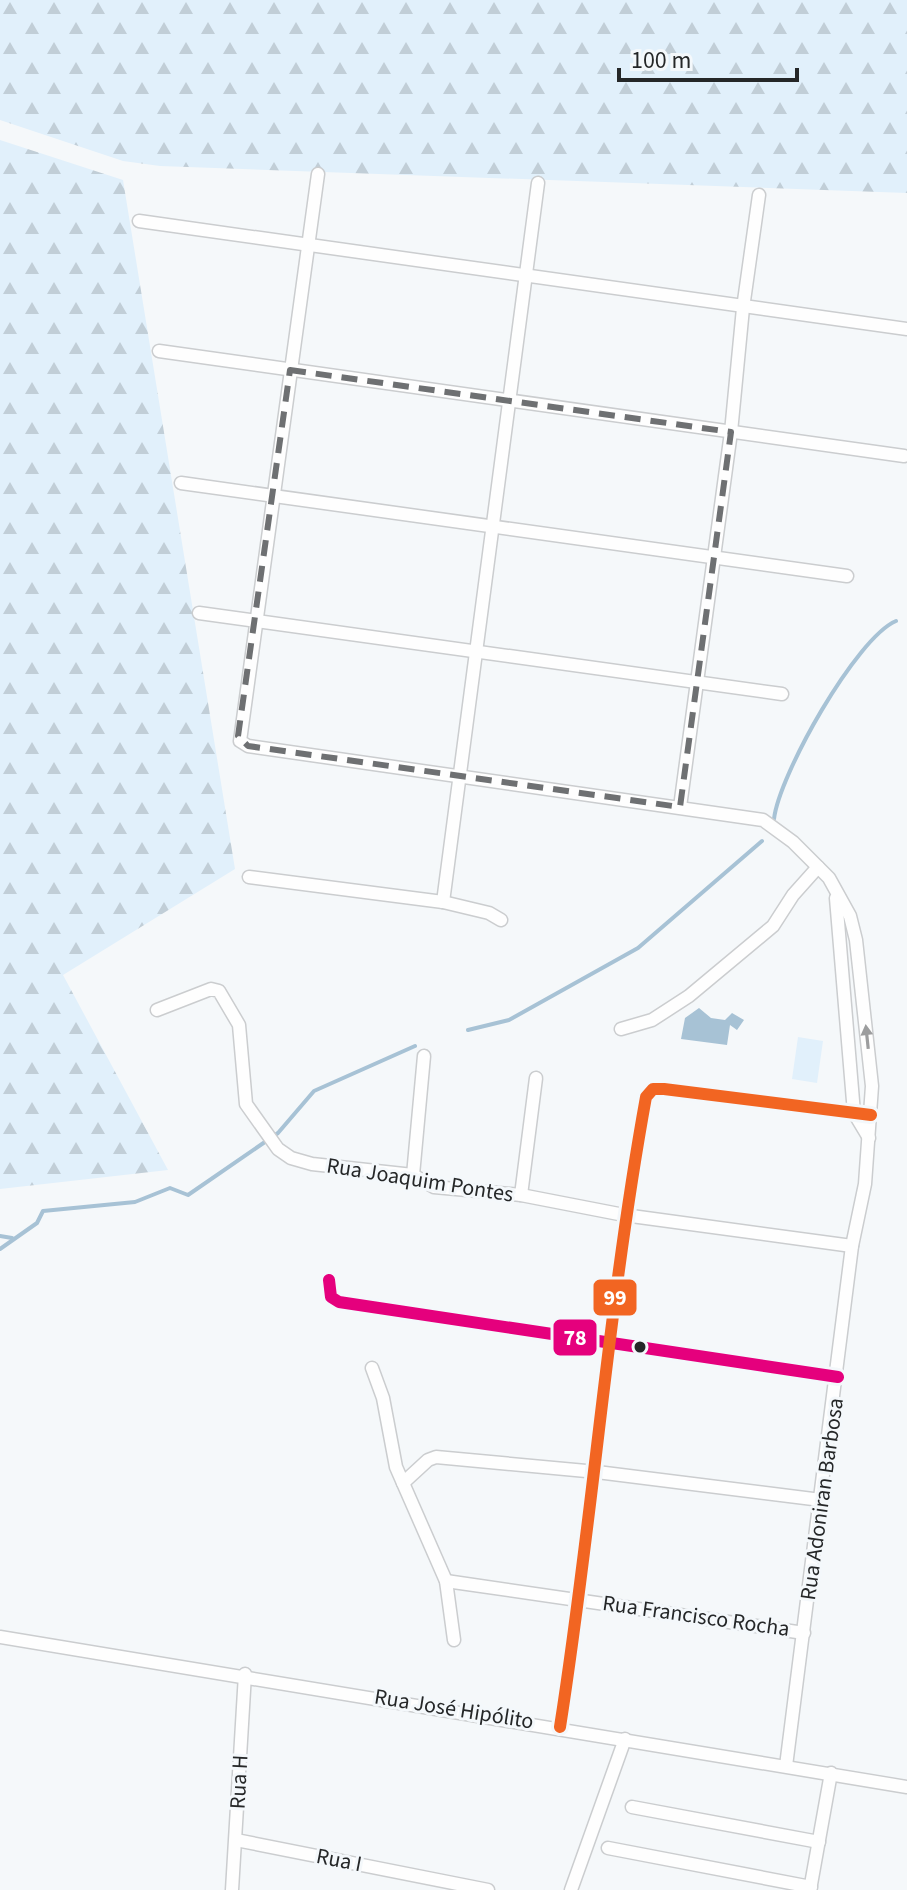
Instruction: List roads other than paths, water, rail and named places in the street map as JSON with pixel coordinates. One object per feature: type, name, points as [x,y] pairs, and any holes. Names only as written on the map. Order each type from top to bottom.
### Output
[{"type":"street","points":[[255,621],[318,174]]},
{"type":"street","points":[[443,902],[538,183]]},
{"type":"street","points":[[680,807],[731,432],[743,308],[759,195]]},
{"type":"street","points":[[139,221],[907,329]]},
{"type":"street","points":[[159,351],[904,456]]},
{"type":"street","points":[[181,483],[847,576]]},
{"type":"street","points":[[199,613],[782,694]]},
{"type":"street","name":"Rua Adoniran Barbosa","points":[[255,621],[238,736],[242,744],[459,779],[763,820],[793,842],[829,878],[850,916],[856,940],[872,1086],[871,1115],[865,1184],[852,1246],[838,1377],[786,1766]]},
{"type":"street","points":[[621,1029],[652,1020],[689,996],[773,926],[793,895],[818,867]]},
{"type":"street","points":[[249,877],[443,902],[489,913],[501,920]]},
{"type":"street","points":[[836,895],[854,1113],[869,1138]]},
{"type":"street","name":"Rua Joaquim Pontes","points":[[157,1010],[211,989],[219,991],[239,1025],[246,1104],[270,1140],[285,1156],[312,1164],[413,1175],[434,1187],[521,1195],[624,1215],[852,1246]]},
{"type":"street","points":[[413,1175],[424,1056]]},
{"type":"street","points":[[521,1195],[536,1078]]},
{"type":"street","points":[[560,1727],[597,1472],[608,1344],[624,1215],[646,1097],[653,1089],[664,1089],[871,1115]]},
{"type":"street","points":[[329,1280],[331,1297],[339,1302],[838,1377]]},
{"type":"street","points":[[372,1368],[383,1398],[403,1483],[446,1581],[454,1640]]},
{"type":"street","points":[[403,1483],[428,1460],[436,1457],[597,1472],[821,1500]]},
{"type":"street","name":"Rua Francisco Rocha","points":[[446,1581],[804,1633]]},
{"type":"street","name":"Rua José Hipólito","points":[[0,1637],[245,1674],[907,1787]]},
{"type":"street","name":"Rua H","points":[[232,1890],[245,1674]]},
{"type":"street","points":[[571,1890],[625,1739]]},
{"type":"street","points":[[608,1848],[810,1888],[831,1773]]},
{"type":"street","points":[[632,1807],[819,1842]]},
{"type":"street","name":"Rua I","points":[[236,1840],[488,1890]]},
{"type":"water","points":[[699,1008],[711,1018],[725,1020],[732,1013],[744,1020],[737,1030],[730,1025],[727,1045],[681,1039],[685,1018]]},
{"type":"waterway","points":[[774,819],[790,772],[822,710],[861,653],[879,633],[896,621]]},
{"type":"waterway","points":[[468,1030],[509,1020],[638,948],[762,841]]},
{"type":"waterway","points":[[0,1249],[37,1223],[43,1211],[135,1202],[170,1188],[188,1195],[278,1133],[314,1091],[415,1046]]},
{"type":"waterway","points":[[0,1236],[12,1238]]}]
